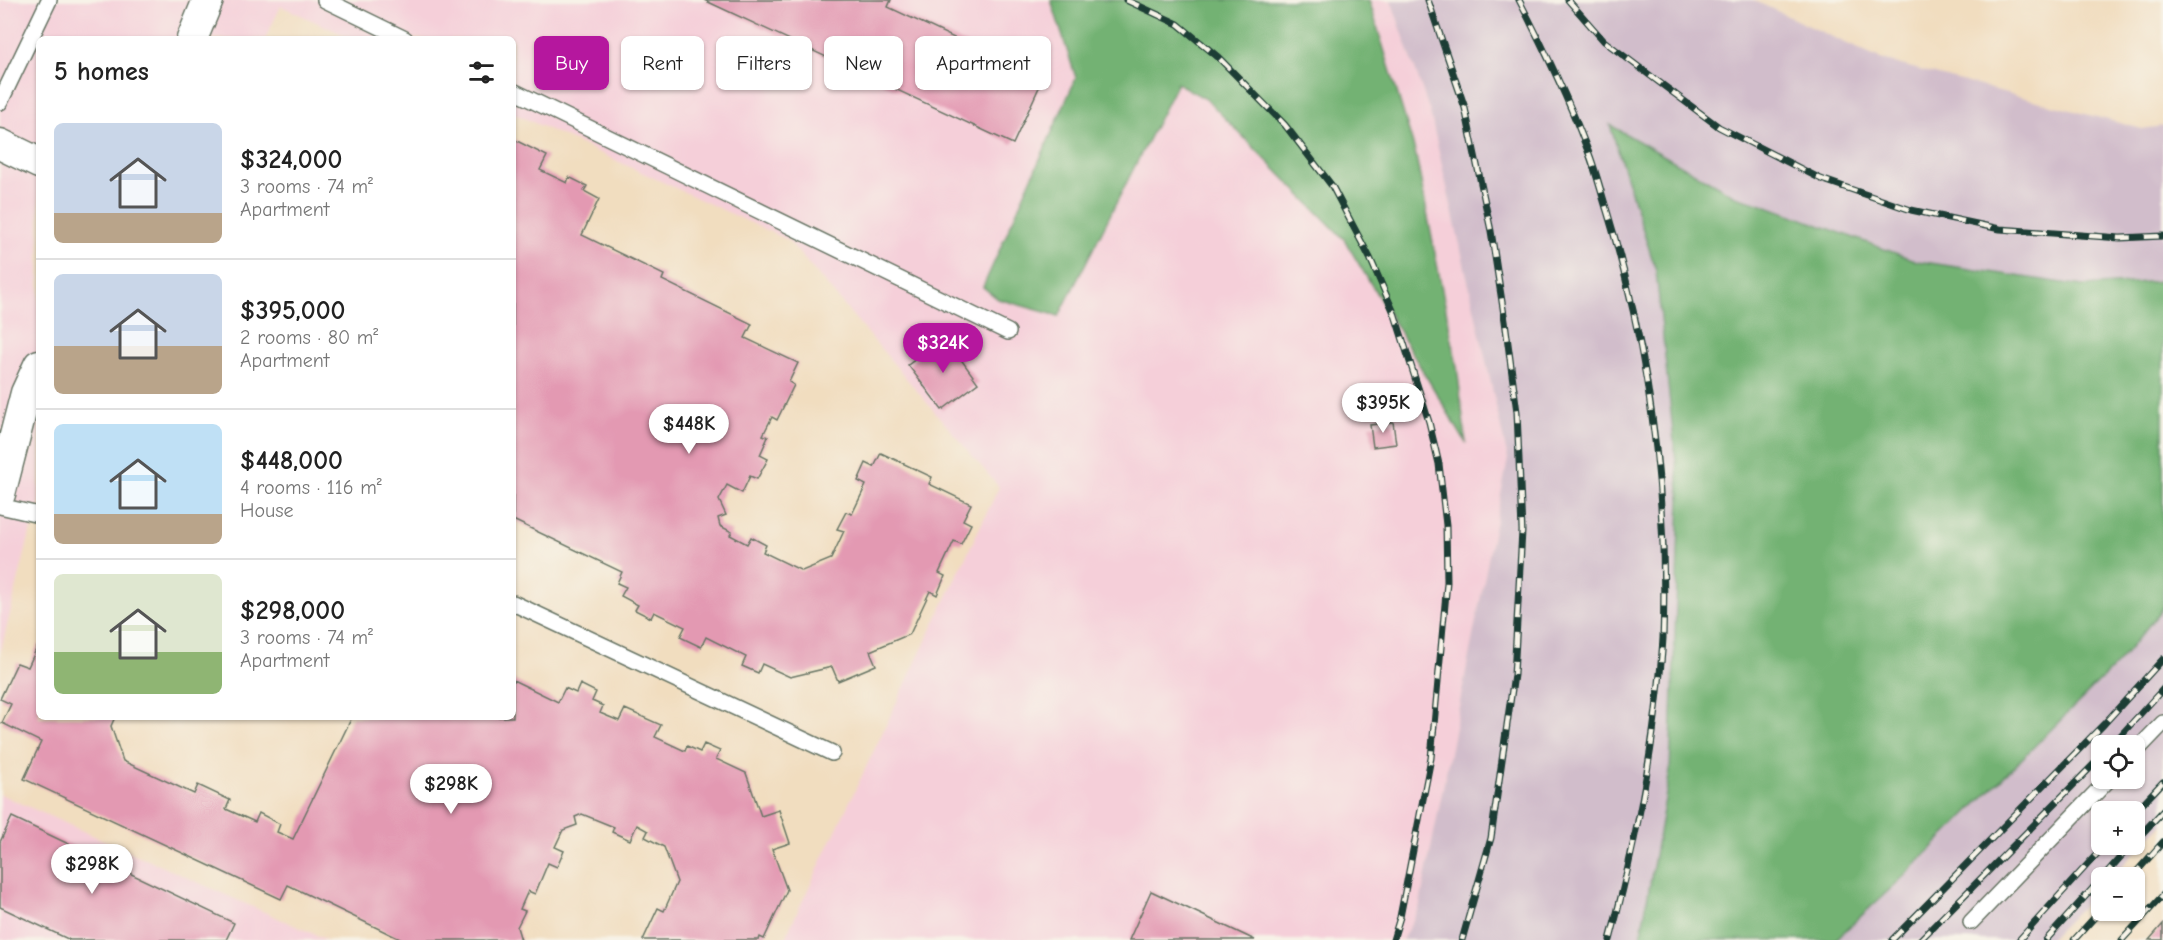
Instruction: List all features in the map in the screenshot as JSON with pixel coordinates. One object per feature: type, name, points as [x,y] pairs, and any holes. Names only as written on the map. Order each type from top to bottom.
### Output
[{"type":"street","points":[[193,36],[208,0]]},
{"type":"street","points":[[0,144],[36,162]]},
{"type":"street","points":[[0,494],[26,393],[36,371]]},
{"type":"lane","points":[[0,102],[49,0]]},
{"type":"lane","points":[[325,0],[399,36]]},
{"type":"lane","points":[[516,92],[1008,332]]},
{"type":"lane","points":[[0,506],[36,514]]},
{"type":"lane","points":[[516,604],[832,753]]},
{"type":"lane","points":[[2145,742],[2163,723]]},
{"type":"lane","points":[[1971,922],[2099,789]]},
{"type":"shaded area","points":[[0,0],[1391,0],[1430,112],[1508,459],[1419,909],[1402,940],[784,940],[999,487],[788,240],[516,114],[516,36],[346,36],[281,6],[266,36],[36,36],[36,520],[30,533],[0,654]]},
{"type":"shaded area","points":[[1391,0],[1753,0],[1882,60],[2142,129],[2163,126],[2163,824],[2145,842],[2145,801],[2091,801],[2091,855],[2133,855],[2121,867],[2091,867],[2091,897],[2049,940],[1402,940],[1419,909],[1508,459],[1430,112]]},
{"type":"shaded area","points":[[0,794],[327,940],[0,940]]},
{"type":"green space","points":[[1051,0],[1369,0],[1415,151],[1457,366],[1466,443],[1344,239],[1206,99],[1177,83],[1059,316],[998,299],[983,287],[1076,78]]},
{"type":"green space","points":[[1610,125],[1735,196],[1917,261],[2083,286],[2163,281],[2163,608],[2117,664],[1900,880],[1835,940],[1640,940],[1670,771],[1680,499],[1656,271]]},
{"type":"building","points":[[704,0],[891,0],[888,7],[950,36],[915,36],[915,90],[1038,90],[1013,144],[897,90],[903,90],[903,36],[824,36],[824,56],[812,50],[812,36],[781,36]]},
{"type":"building","points":[[516,140],[547,156],[540,170],[567,183],[569,177],[587,186],[584,191],[599,199],[582,235],[664,275],[662,280],[752,324],[745,338],[798,363],[789,382],[794,385],[777,420],[772,417],[763,435],[768,437],[760,455],[768,459],[757,479],[750,476],[742,493],[727,485],[719,500],[726,515],[718,518],[720,526],[732,532],[730,535],[747,544],[751,537],[766,545],[763,552],[802,571],[831,559],[844,531],[837,529],[846,512],[852,514],[866,485],[858,481],[866,463],[874,467],[881,453],[932,477],[929,484],[971,504],[963,520],[971,524],[961,544],[954,541],[939,573],[945,576],[937,595],[930,591],[910,634],[870,651],[876,665],[838,681],[832,667],[790,677],[762,664],[758,673],[742,666],[746,657],[706,637],[701,647],[680,637],[685,627],[654,612],[651,618],[635,610],[638,605],[621,596],[626,587],[617,583],[622,572],[516,521]]},
{"type":"building","points":[[945,337],[978,383],[942,410],[908,365]]},
{"type":"building","points":[[1393,422],[1396,444],[1373,447],[1370,425]]},
{"type":"building","points":[[36,650],[36,720],[114,720],[111,726],[123,761],[194,794],[198,785],[230,800],[226,809],[255,822],[259,813],[280,824],[277,832],[293,839],[351,720],[516,720],[516,681],[558,702],[565,688],[576,693],[580,684],[596,692],[592,701],[603,706],[600,713],[619,721],[625,709],[661,725],[655,737],[685,751],[687,746],[700,752],[704,744],[720,751],[716,759],[746,773],[761,816],[779,810],[790,843],[772,849],[787,890],[764,939],[760,937],[759,940],[643,940],[658,908],[664,911],[677,882],[664,847],[645,837],[648,831],[637,825],[630,840],[612,832],[614,827],[582,814],[575,817],[577,825],[563,830],[555,847],[564,851],[557,867],[548,863],[535,894],[528,891],[520,909],[525,911],[517,927],[521,940],[402,940],[288,885],[281,899],[24,779],[41,742],[2,723],[11,704],[0,699],[17,663],[28,667]]},
{"type":"building","points":[[12,817],[234,923],[226,940],[70,940],[0,907],[0,842]]},
{"type":"building","points":[[1151,891],[1255,940],[1129,940]]},
{"type":"building","points":[[2163,924],[2163,940],[2149,940]]},
{"type":"railway","points":[[1126,0],[1178,24],[1218,57],[1285,125],[1332,186],[1370,258],[1395,315],[1429,422],[1439,464],[1446,525],[1447,582],[1431,758],[1400,917],[1393,940]]},
{"type":"railway","points":[[1428,0],[1465,108],[1491,231],[1517,412],[1522,531],[1514,675],[1491,838],[1462,940]]},
{"type":"railway","points":[[1519,0],[1571,109],[1592,162],[1607,211],[1634,316],[1653,423],[1659,476],[1664,584],[1660,672],[1645,786],[1626,878],[1610,940]]},
{"type":"railway","points":[[1568,0],[1604,41],[1719,127],[1821,179],[1911,210],[2000,229],[2120,238],[2163,236]]},
{"type":"railway","points":[[1892,940],[2104,724],[2163,659]]},
{"type":"railway","points":[[2121,735],[2163,689]]},
{"type":"railway","points":[[1920,940],[2091,767]]},
{"type":"railway","points":[[2145,801],[2163,782]]},
{"type":"railway","points":[[2145,830],[2163,811]]},
{"type":"railway","points":[[2141,867],[2163,842]]},
{"type":"railway","points":[[2019,940],[2096,855]]},
{"type":"railway","points":[[2112,867],[2122,855]]},
{"type":"railway","points":[[2046,940],[2091,890]]},
{"type":"railway","points":[[2122,940],[2163,895]]},
{"type":"railway","points":[[2074,940],[2091,921]]}]
